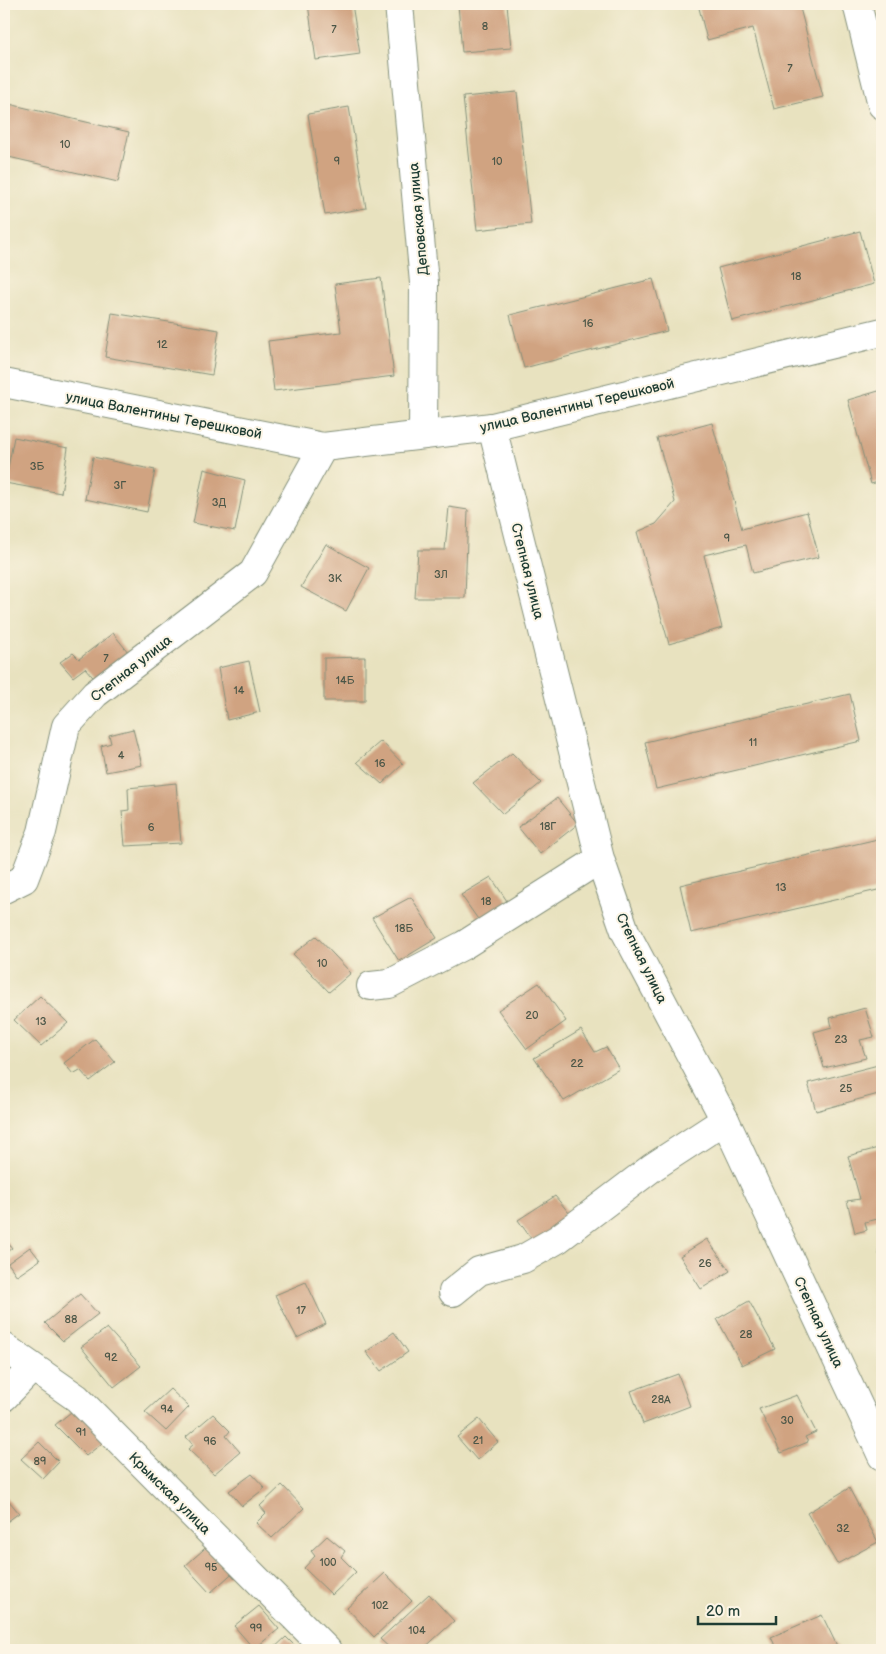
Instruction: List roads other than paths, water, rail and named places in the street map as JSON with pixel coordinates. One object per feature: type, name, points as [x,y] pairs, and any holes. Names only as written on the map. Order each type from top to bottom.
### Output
[{"type":"street","name":"Деповская улица","points":[[399,4],[424,283],[423,435]]},
{"type":"street","points":[[857,4],[882,105]]},
{"type":"street","name":"улица Валентины Терешковой","points":[[4,384],[323,447],[492,427],[882,332]]},
{"type":"street","name":"Степная улица","points":[[492,427],[600,859],[625,931],[725,1120],[882,1456]]},
{"type":"street","name":"Степная улица","points":[[4,889],[24,879],[42,832],[66,726],[95,694],[253,573],[323,447]]},
{"type":"street","points":[[371,986],[389,984],[464,945],[600,859]]},
{"type":"street","points":[[453,1292],[479,1271],[523,1259],[558,1239],[653,1167],[725,1120]]},
{"type":"street","name":"Крымская улица","points":[[4,1347],[77,1398],[327,1650]]},
{"type":"street","points":[[4,1397],[32,1368]]}]
